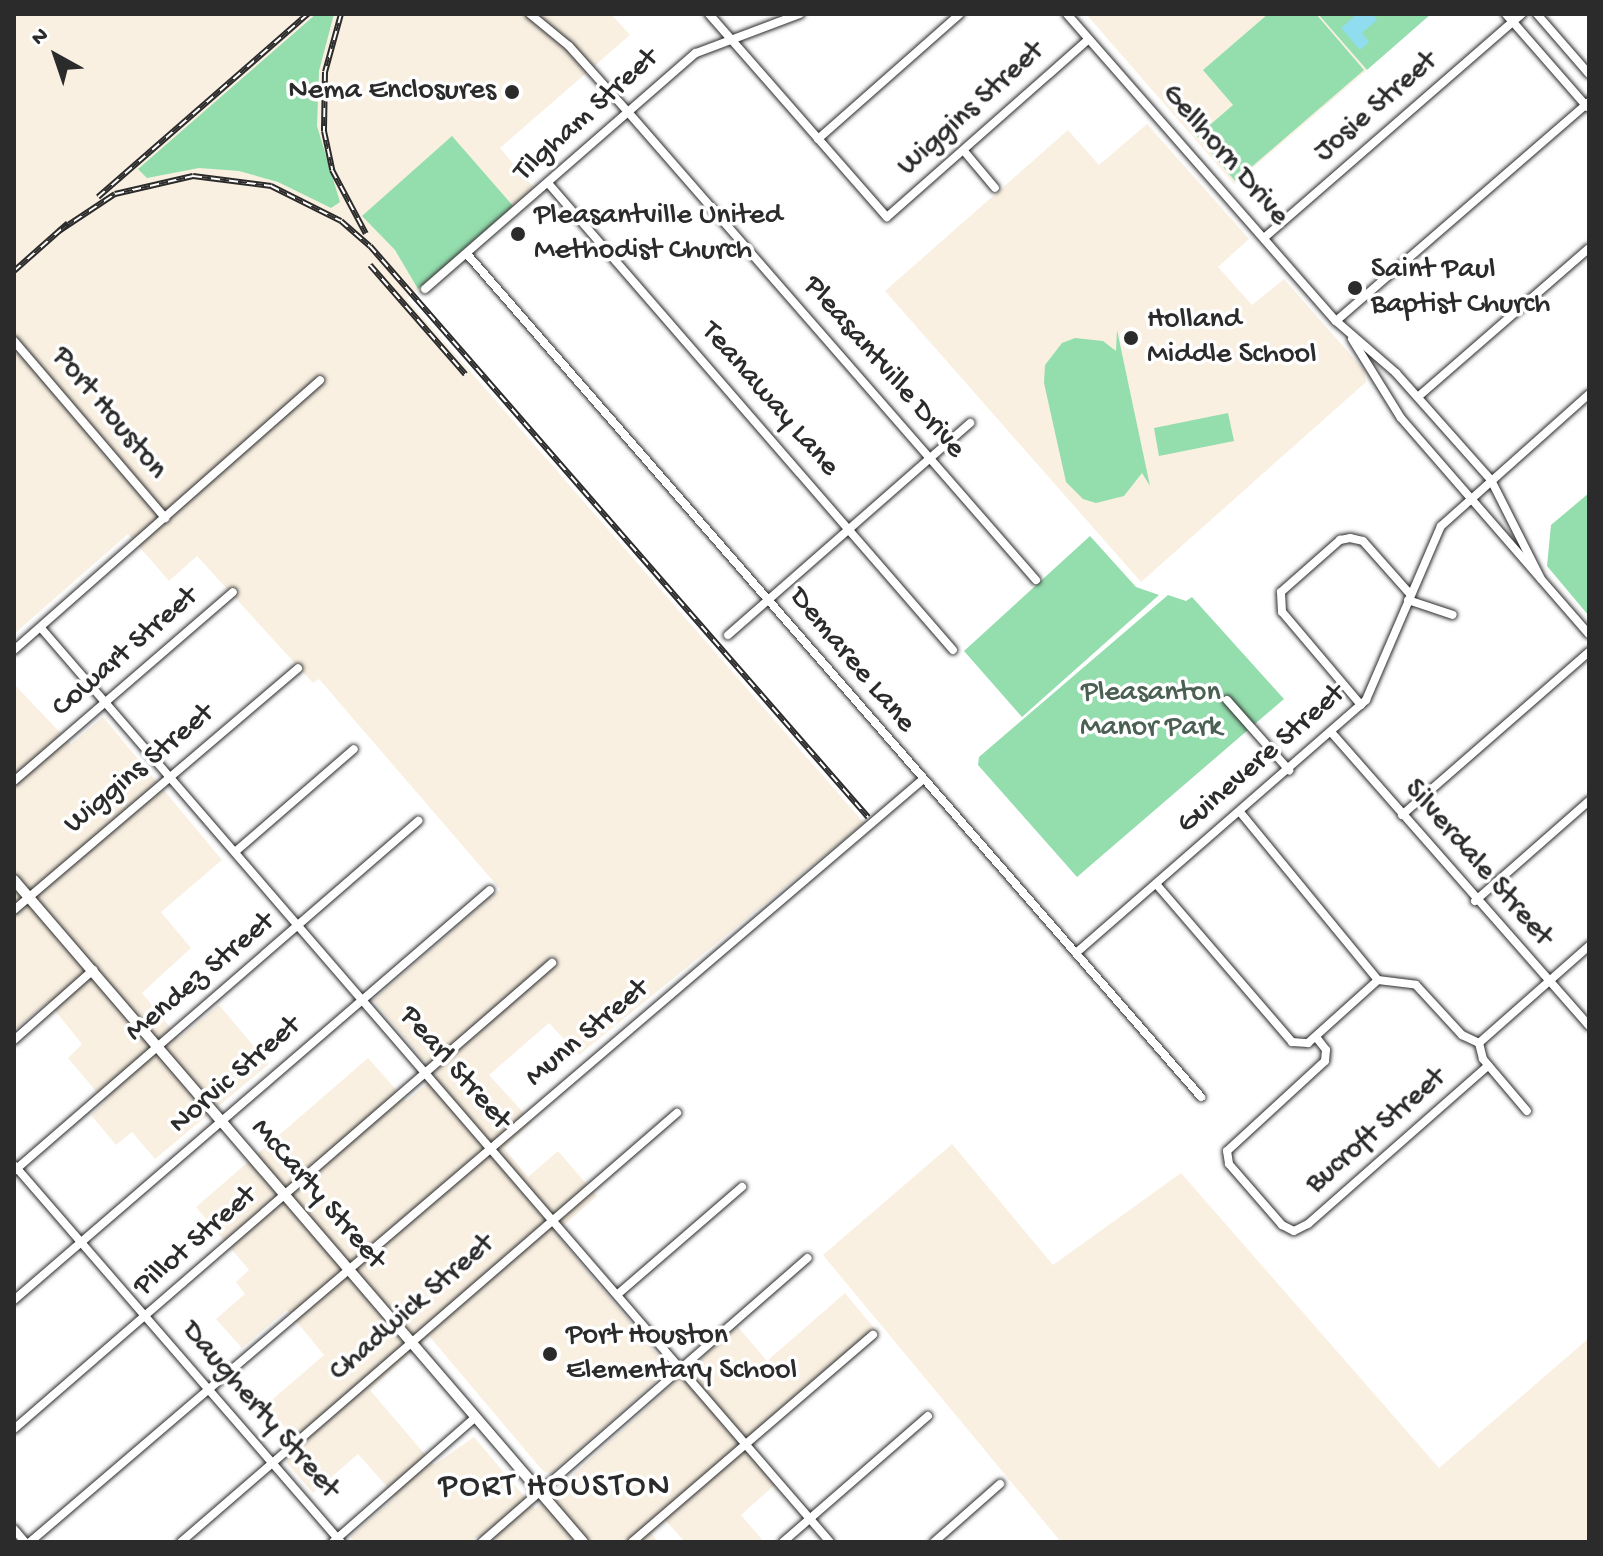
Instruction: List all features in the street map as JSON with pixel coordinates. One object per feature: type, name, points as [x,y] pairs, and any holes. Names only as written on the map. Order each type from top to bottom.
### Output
[{"type":"main road","name":"McCarty Street","points":[[14,880],[583,1542]]},
{"type":"street","name":"Pleasantville Drive","points":[[530,14],[569,46],[1036,580]]},
{"type":"street","points":[[709,14],[818,139],[960,14]]},
{"type":"street","name":"Tilgham Street","points":[[425,289],[696,53],[729,38],[800,14]]},
{"type":"street","name":"Gellhorn Drive","points":[[1067,14],[1336,321],[1419,396],[1491,480],[1541,579]]},
{"type":"street","points":[[1336,321],[1588,105],[1506,14]]},
{"type":"street","name":"Josie Street","points":[[1264,238],[1522,14]]},
{"type":"street","points":[[1537,14],[1589,74]]},
{"type":"street","name":"Wiggins Street","points":[[818,139],[887,217],[1089,39]]},
{"type":"street","points":[[964,151],[995,188]]},
{"type":"street","name":"Teanaway Lane","points":[[548,183],[953,650]]},
{"type":"street","points":[[1419,396],[1589,248]]},
{"type":"street","name":"Demaree Lane","points":[[467,254],[921,781],[1201,1097]]},
{"type":"street","name":"Gellhorn Drive","points":[[1345,329],[1401,418],[1589,634]]},
{"type":"street","name":"Port Houston","points":[[14,341],[165,518]]},
{"type":"street","points":[[14,650],[320,380]]},
{"type":"street","name":"Guinevere Street","points":[[1076,953],[1361,705],[1379,681],[1433,537],[1470,498],[1589,394]]},
{"type":"street","points":[[728,635],[970,423]]},
{"type":"street","points":[[1361,705],[1282,612],[1280,596],[1340,540],[1353,538],[1363,541],[1409,597],[1453,615]]},
{"type":"street","name":"Cowart Street","points":[[14,781],[233,592]]},
{"type":"street","name":"Pearl Street","points":[[41,628],[830,1542]]},
{"type":"street","points":[[1402,815],[1589,652]]},
{"type":"street","name":"Wiggins Street","points":[[14,910],[298,668]]},
{"type":"street","points":[[1227,700],[1289,770]]},
{"type":"street","name":"Silverdale Street","points":[[1331,732],[1475,901],[1589,1026]]},
{"type":"street","points":[[235,852],[354,749]]},
{"type":"street","name":"Munn Street","points":[[28,1542],[210,1392],[921,781]]},
{"type":"street","points":[[1475,901],[1589,801]]},
{"type":"street","points":[[1240,812],[1378,980],[1416,985],[1462,1035],[1479,1043],[1488,1066],[1527,1111]]},
{"type":"street","name":"Mendez Street","points":[[15,1168],[299,927],[418,821]]},
{"type":"street","points":[[1157,885],[1292,1042],[1304,1044],[1316,1037],[1378,980]]},
{"type":"street","name":"Norvic Street","points":[[14,1300],[490,890]]},
{"type":"street","points":[[1479,1043],[1589,946]]},
{"type":"street","name":"Pillot Street","points":[[14,1429],[552,963]]},
{"type":"street","points":[[14,1040],[93,970]]},
{"type":"street","name":"Bucroft Street","points":[[1316,1037],[1326,1050],[1325,1061],[1227,1151],[1229,1164],[1282,1225],[1294,1231],[1308,1224],[1488,1066]]},
{"type":"street","name":"Chadwick Street","points":[[181,1542],[677,1113]]},
{"type":"street","name":"Daugherty Street","points":[[15,1168],[338,1541]]},
{"type":"street","points":[[618,1294],[742,1187]]},
{"type":"street","points":[[482,1542],[808,1258]]},
{"type":"street","points":[[632,1542],[873,1335]]},
{"type":"street","points":[[783,1542],[928,1416]]},
{"type":"street","points":[[338,1541],[476,1417]]},
{"type":"street","points":[[934,1542],[1000,1484]]},
{"type":"street","points":[[14,1529],[28,1542]]},
{"type":"shaded area","points":[[14,14],[611,14],[630,35],[500,148],[534,188],[407,299],[864,823],[579,1055],[549,1023],[489,1075],[532,1122],[504,1148],[528,1177],[558,1151],[597,1196],[555,1233],[670,1369],[551,1474],[543,1471],[429,1336],[370,1390],[434,1465],[474,1437],[535,1509],[737,1326],[767,1361],[845,1293],[879,1334],[746,1448],[777,1483],[741,1515],[764,1542],[685,1542],[665,1520],[651,1533],[658,1542],[486,1542],[479,1535],[470,1542],[355,1542],[350,1537],[396,1497],[358,1454],[313,1493],[286,1462],[302,1447],[266,1405],[324,1355],[287,1310],[242,1348],[216,1319],[245,1294],[236,1282],[249,1270],[196,1207],[368,1058],[406,1101],[437,1076],[373,1000],[500,889],[319,679],[313,683],[197,556],[169,581],[128,534],[14,634]]},
{"type":"shaded area","points":[[1086,14],[1318,14],[1367,70],[1234,184]]},
{"type":"shaded area","name":"Holland Middle School","points":[[1147,124],[1249,239],[1218,267],[1252,305],[1284,279],[1364,370],[1366,382],[1141,582],[885,291],[1068,130],[1099,165]]},
{"type":"shaded area","points":[[14,684],[71,744],[103,717],[222,860],[161,912],[191,948],[142,993],[179,1038],[219,1005],[269,1064],[155,1159],[132,1132],[116,1145],[91,1115],[105,1102],[68,1058],[82,1044],[48,1002],[14,1030]]},
{"type":"shaded area","points":[[952,1144],[1053,1265],[1181,1173],[1439,1468],[1589,1338],[1589,1542],[1061,1542],[823,1255]]},
{"type":"green space","points":[[316,14],[334,14],[319,71],[317,126],[340,202],[331,208],[278,182],[239,171],[199,168],[147,178],[138,169]]},
{"type":"green space","points":[[1268,14],[1316,14],[1364,70],[1235,181],[1197,136],[1233,105],[1203,70]]},
{"type":"green space","points":[[1318,14],[1431,14],[1367,70]]},
{"type":"green space","points":[[452,136],[513,206],[418,289],[395,250],[362,216]]},
{"type":"green space","points":[[1117,330],[1150,486],[1142,473],[1124,496],[1096,503],[1083,499],[1066,482],[1044,383],[1045,365],[1062,343],[1075,338],[1103,341],[1116,351]]},
{"type":"green space","points":[[1228,413],[1234,441],[1159,456],[1154,428]]},
{"type":"green space","points":[[1589,493],[1589,616],[1547,566],[1551,525]]},
{"type":"green space","points":[[1090,536],[1136,587],[1159,595],[1022,717],[964,651]]},
{"type":"green space","name":"Pleasanton Manor Park","points":[[1168,595],[1186,601],[1192,597],[1284,699],[1077,877],[978,765],[979,757]]},
{"type":"water","points":[[1357,14],[1373,14],[1377,20],[1362,33],[1369,42],[1360,50],[1341,28]]},
{"type":"railway","points":[[98,197],[308,14]]},
{"type":"railway","points":[[341,14],[325,72],[324,131],[332,170],[366,234]]},
{"type":"railway","points":[[59,231],[115,194],[193,176],[271,186],[341,221],[370,246],[868,817]]},
{"type":"railway","points":[[14,271],[68,223]]},
{"type":"railway","points":[[370,265],[465,374]]},
{"type":"place","name":"Nema Enclosures","points":[[512,92]]},
{"type":"place","name":"Pleasantville United Methodist Church","points":[[518,234]]},
{"type":"place","name":"Saint Paul Baptist Church","points":[[1355,288]]},
{"type":"place","name":"Holland Middle School","points":[[1131,338]]},
{"type":"place","name":"Port Houston Elementary School","points":[[550,1354]]},
{"type":"district","name":"PORT HOUSTON","points":[[555,1489]]}]
